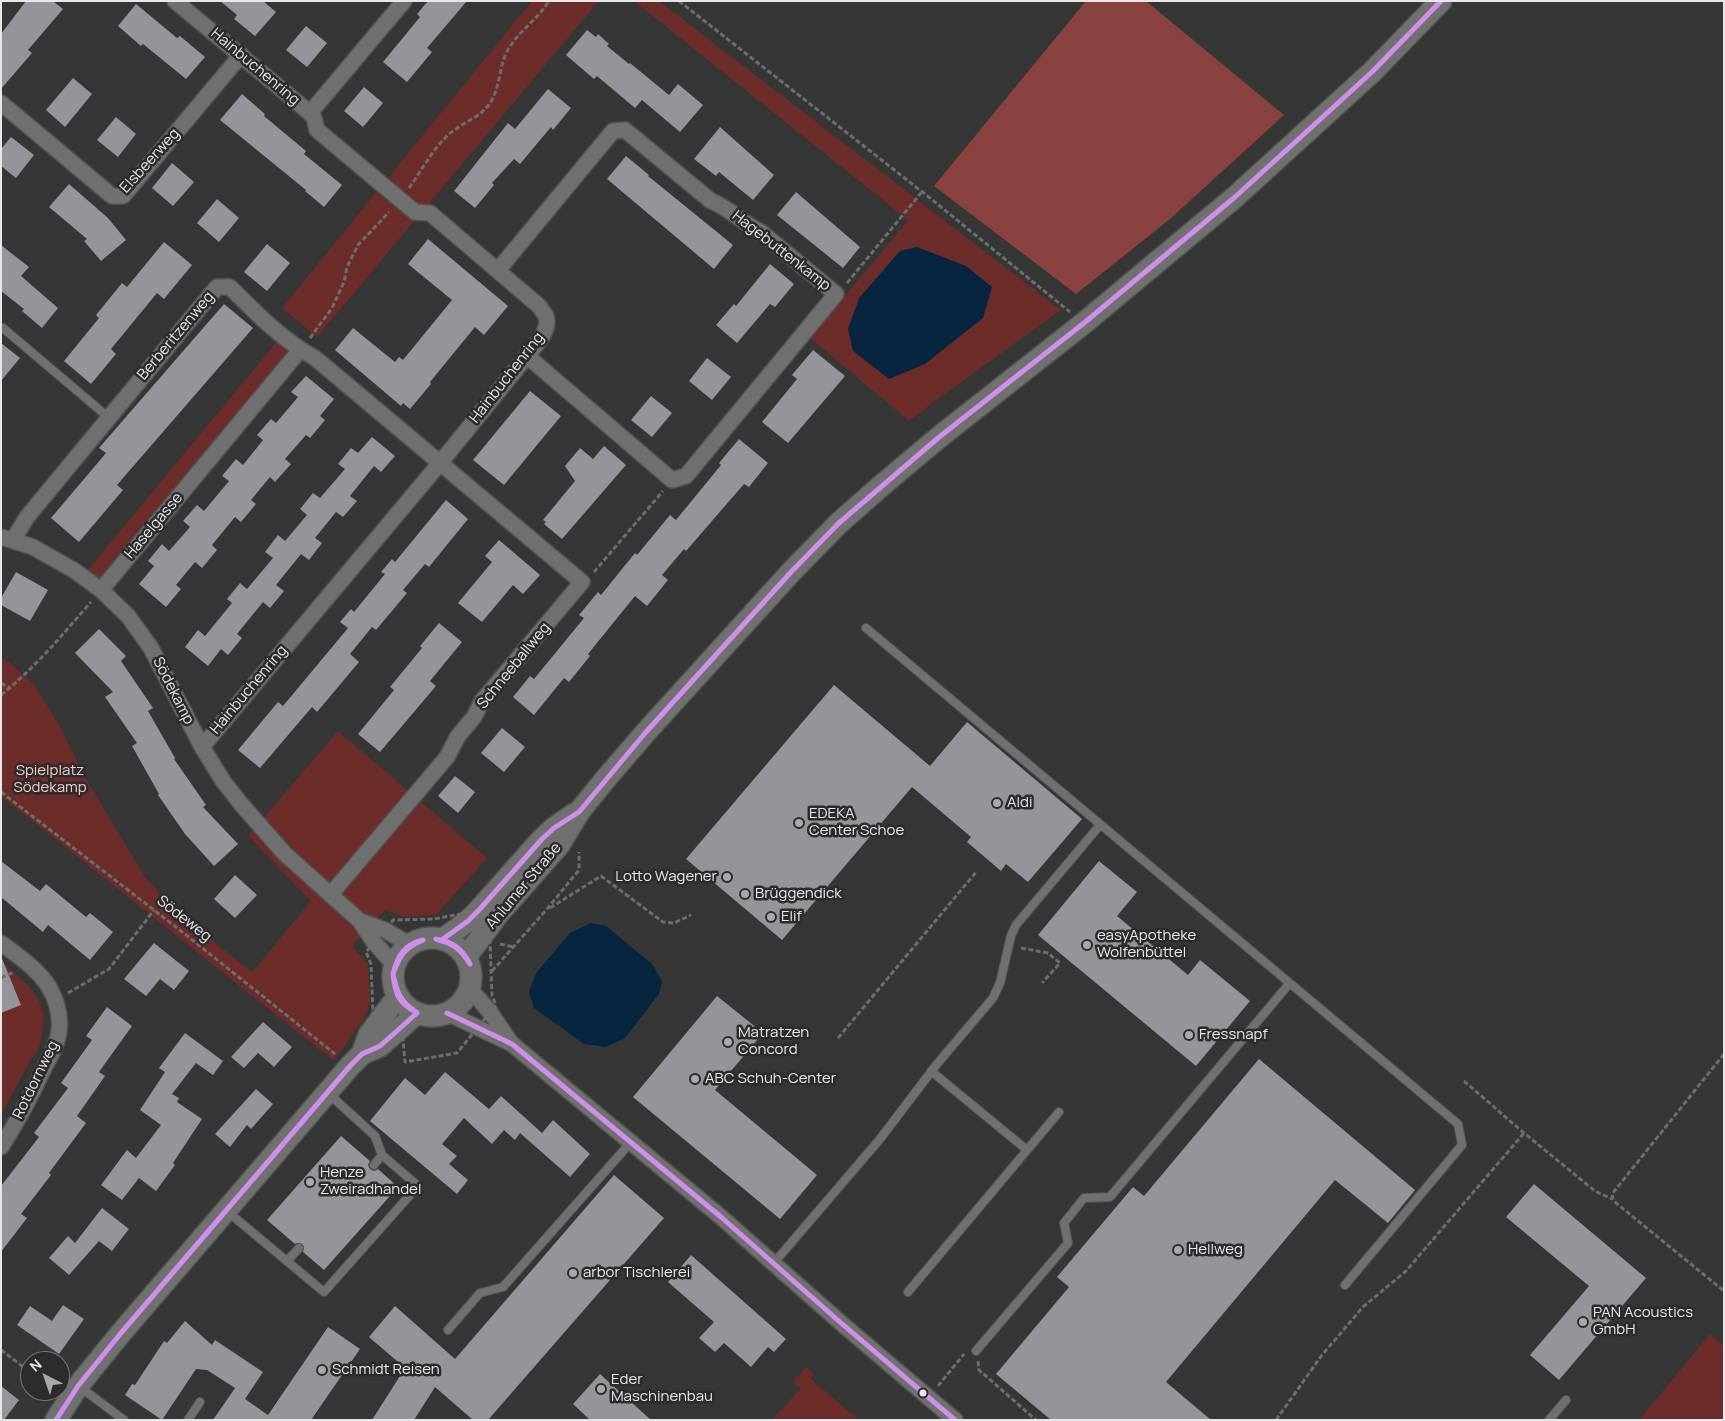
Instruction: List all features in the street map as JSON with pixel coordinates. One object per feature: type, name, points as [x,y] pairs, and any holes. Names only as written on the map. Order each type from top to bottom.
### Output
[{"type":"main road","name":"Ahlumer Straße","points":[[443,939],[476,928],[499,913],[559,845],[579,812],[646,732],[792,571],[839,523],[938,438],[1168,255],[1291,148],[1372,72],[1441,1]]},
{"type":"main road","name":"Ahlumer Straße","points":[[466,958],[476,928]]},
{"type":"main road","points":[[426,938],[443,939],[456,946],[466,958],[471,973],[470,989],[461,1004],[447,1013],[432,1016],[417,1013],[409,1009],[398,996],[393,982],[395,966],[398,958],[410,945],[426,938]]},
{"type":"main road","points":[[56,1420],[78,1386],[132,1319],[327,1093],[356,1060],[380,1046],[398,996]]},
{"type":"main road","points":[[388,1026],[417,1013]]},
{"type":"street","name":"Hainbuchenring","points":[[175,1],[310,113],[314,118],[317,130],[416,212],[430,213],[539,306],[546,318],[546,327],[540,339],[527,356],[440,463],[202,746]]},
{"type":"street","points":[[310,113],[404,1]]},
{"type":"street","name":"Elsbeerweg","points":[[1,103],[112,196],[123,196],[241,55]]},
{"type":"street","name":"Hagebuttenkamp","points":[[498,270],[613,131],[625,130],[711,201],[723,206],[748,226],[761,232],[836,294],[686,476],[672,480]]},
{"type":"street","name":"Berberitzenweg","points":[[7,539],[217,287],[230,287],[262,319],[300,350],[315,358],[440,463]]},
{"type":"street","name":"Haselgasse","points":[[101,590],[300,350]]},
{"type":"street","points":[[527,356],[672,480]]},
{"type":"street","points":[[440,463],[582,582]]},
{"type":"street","name":"Södekamp","points":[[7,539],[33,547],[75,571],[101,590],[128,616],[151,648],[202,746],[223,781],[285,854],[360,920],[374,942],[395,966]]},
{"type":"street","name":"Schneeballweg","points":[[331,894],[447,757],[458,736],[474,717],[482,701],[582,582]]},
{"type":"street","name":"Södekamp","points":[[360,920],[385,930],[410,945]]},
{"type":"street","name":"Rotdornweg","points":[[1,943],[37,972],[48,985],[56,1000],[60,1017],[59,1033],[54,1049],[30,1099],[1,1147]]},
{"type":"street","points":[[470,989],[490,1012],[512,1044]]},
{"type":"street","points":[[447,1013],[512,1044],[721,1217],[955,1420]]},
{"type":"lane","points":[[3,328],[108,417]]},
{"type":"lane","points":[[866,628],[1458,1124],[1462,1145],[1345,1285]]},
{"type":"lane","points":[[774,1264],[880,1139],[931,1071],[993,998],[1000,983],[1011,936],[1016,925],[1100,825]]},
{"type":"lane","points":[[976,1351],[1068,1243],[1064,1223],[1084,1198],[1110,1197],[1289,984]]},
{"type":"lane","points":[[931,1071],[1027,1150]]},
{"type":"lane","points":[[226,1210],[324,1292],[418,1186],[382,1155],[375,1136],[327,1093]]},
{"type":"lane","points":[[908,1292],[1058,1112]]},
{"type":"lane","points":[[448,1330],[480,1293],[503,1287],[631,1142]]},
{"type":"lane","points":[[374,1165],[382,1155]]},
{"type":"lane","points":[[288,1260],[300,1248]]},
{"type":"lane","points":[[78,1386],[124,1420]]},
{"type":"lane","points":[[1549,1420],[1566,1400]]},
{"type":"lane","points":[[188,1420],[200,1402]]},
{"type":"path","points":[[300,350],[332,308],[341,288],[347,267],[358,245],[400,199],[441,141],[458,126],[480,113],[489,104],[494,97],[508,49],[549,1]]},
{"type":"path","points":[[679,1],[1084,323]]},
{"type":"path","points":[[836,294],[848,283],[921,193]]},
{"type":"path","points":[[582,582],[596,570],[672,480]]},
{"type":"path","points":[[1,695],[41,659],[101,590]]},
{"type":"path","points":[[1,683],[10,688]]},
{"type":"path","name":"Södeweg","points":[[1,792],[154,910],[356,1060]]},
{"type":"path","points":[[405,1062],[402,1040],[373,1013],[371,964],[366,952],[374,942],[393,920],[434,920],[461,914],[490,941],[492,971],[579,870],[578,856],[580,846]]},
{"type":"path","points":[[838,1038],[977,871]]},
{"type":"path","points":[[547,909],[601,876],[663,922],[674,922],[691,915]]},
{"type":"path","points":[[56,1000],[109,969],[154,910]]},
{"type":"path","points":[[1017,948],[1048,953],[1060,963],[1042,983]]},
{"type":"path","points":[[1613,1200],[1612,1194],[1615,1190],[1724,1054]]},
{"type":"path","points":[[1464,1081],[1595,1191],[1613,1200],[1724,1291]]},
{"type":"path","points":[[1276,1420],[1322,1355],[1364,1307],[1406,1270],[1524,1133]]},
{"type":"path","points":[[1,1350],[20,1364]]},
{"type":"path","points":[[976,1351],[979,1370],[1036,1420]]},
{"type":"path","points":[[945,1378],[956,1365]]},
{"type":"green space","points":[[532,1],[599,1],[317,337],[282,308]]},
{"type":"green space","points":[[634,1],[659,1],[1061,310],[909,421],[810,338],[908,220]]},
{"type":"green space","points":[[284,333],[300,346],[101,582],[87,571]]},
{"type":"green space","name":"Spielplatz Södekamp","points":[[1,658],[8,661],[35,686],[59,725],[84,776],[145,877],[176,912],[252,972],[311,901],[248,836],[338,731],[487,858],[436,915],[405,917],[385,910],[352,946],[368,964],[370,1002],[366,1015],[334,1061],[1,796]]},
{"type":"green space","points":[[1,962],[27,984],[34,993],[43,1012],[44,1023],[41,1042],[37,1051],[1,1115]]},
{"type":"green space","points":[[1710,1334],[1724,1346],[1724,1420],[1639,1420]]},
{"type":"green space","points":[[806,1367],[814,1374],[811,1379],[859,1420],[772,1420],[800,1389],[793,1382]]},
{"type":"shaded area","points":[[1086,1],[1146,1],[1284,115],[1170,219],[1076,294],[934,186]]},
{"type":"water","points":[[917,247],[966,266],[992,287],[983,318],[925,364],[889,379],[853,351],[848,329],[859,298],[900,251]]},
{"type":"water","points":[[591,923],[606,926],[652,964],[662,981],[659,994],[625,1038],[606,1047],[584,1044],[534,1008],[529,992],[536,973],[570,933]]},
{"type":"building","points":[[26,1],[53,1],[63,9],[28,50],[32,53],[1,89],[1,34]]},
{"type":"building","points":[[220,1],[263,1],[276,12],[255,36],[234,19],[237,15]]},
{"type":"building","points":[[428,1],[467,1],[427,48],[432,52],[407,82],[383,62],[420,17],[417,14]]},
{"type":"building","points":[[136,4],[177,38],[180,36],[205,57],[186,79],[143,44],[141,46],[118,26]]},
{"type":"building","points":[[306,26],[327,43],[307,67],[286,50]]},
{"type":"building","points":[[587,30],[596,37],[598,34],[609,44],[607,46],[669,95],[678,84],[703,105],[680,132],[642,100],[635,108],[597,76],[594,79],[566,55]]},
{"type":"building","points":[[73,78],[92,94],[65,127],[46,110]]},
{"type":"building","points":[[364,87],[383,103],[363,127],[344,111]]},
{"type":"building","points":[[548,89],[571,108],[553,130],[551,127],[520,164],[514,159],[492,183],[494,185],[475,208],[454,191],[508,123],[515,129]]},
{"type":"building","points":[[242,94],[265,114],[264,116],[306,151],[304,154],[342,185],[324,207],[220,120]]},
{"type":"building","points":[[116,117],[136,134],[118,157],[97,140]]},
{"type":"building","points":[[720,127],[774,175],[753,200],[719,172],[716,176],[694,159]]},
{"type":"building","points":[[11,137],[34,155],[16,178],[1,166],[1,149]]},
{"type":"building","points":[[626,156],[733,245],[714,269],[607,179]]},
{"type":"building","points":[[172,163],[194,182],[173,206],[152,188]]},
{"type":"building","points":[[69,184],[108,218],[126,240],[101,261],[84,241],[87,239],[49,207]]},
{"type":"building","points":[[796,192],[860,247],[843,268],[777,215]]},
{"type":"building","points":[[217,199],[239,218],[219,242],[197,223]]},
{"type":"building","points":[[428,239],[508,306],[484,335],[475,327],[410,409],[403,403],[401,406],[335,350],[353,328],[395,362],[399,357],[403,360],[452,300],[408,264]]},
{"type":"building","points":[[164,242],[192,265],[164,299],[157,293],[111,349],[116,354],[91,384],[64,361],[99,318],[96,315],[122,283],[127,287]]},
{"type":"building","points":[[267,244],[290,263],[267,291],[244,272]]},
{"type":"building","points":[[1,245],[29,267],[21,276],[58,308],[42,328],[22,311],[24,309],[1,291]]},
{"type":"building","points":[[770,264],[794,284],[775,307],[770,304],[737,343],[716,325],[734,304],[736,306]]},
{"type":"building","points":[[224,304],[253,328],[117,485],[123,490],[79,542],[51,518],[106,453],[99,448]]},
{"type":"building","points":[[1,343],[20,358],[1,381]]},
{"type":"building","points":[[813,350],[845,376],[788,443],[762,422],[797,379],[792,375]]},
{"type":"building","points":[[707,358],[731,377],[712,400],[689,381]]},
{"type":"building","points":[[306,376],[334,399],[320,416],[325,420],[310,438],[306,435],[285,459],[291,464],[275,482],[270,477],[251,500],[256,504],[241,522],[235,517],[212,545],[217,550],[202,568],[195,562],[176,585],[181,589],[166,607],[139,584],[154,566],[148,561],[162,544],[169,551],[190,527],[183,521],[197,505],[204,511],[229,481],[222,476],[236,459],[243,465],[263,440],[257,435],[271,419],[276,423],[298,397],[291,392]]},
{"type":"building","points":[[530,391],[561,416],[504,485],[473,460]]},
{"type":"building","points":[[651,396],[672,413],[652,437],[631,420]]},
{"type":"building","points":[[372,437],[395,456],[381,472],[374,466],[350,496],[357,501],[343,517],[336,512],[315,538],[322,543],[309,560],[301,554],[276,585],[284,591],[270,608],[263,602],[237,634],[242,638],[228,655],[221,649],[208,666],[185,647],[198,630],[205,636],[232,603],[227,599],[240,583],[247,589],[273,558],[265,552],[278,535],[285,541],[307,515],[300,509],[313,493],[320,498],[345,469],[338,464],[351,448],[358,453]]},
{"type":"building","points":[[739,439],[768,463],[749,487],[744,484],[686,551],[684,549],[662,575],[668,580],[647,606],[635,596],[588,654],[590,656],[569,682],[564,678],[534,715],[513,697],[530,676],[534,679],[584,618],[579,615],[598,592],[601,595],[635,553],[637,555],[670,515],[676,520],[721,465],[719,463]]},
{"type":"building","points":[[604,446],[626,465],[562,539],[544,524],[546,522],[543,520],[575,481],[565,466],[580,448],[593,459]]},
{"type":"building","points":[[446,500],[468,519],[429,567],[425,564],[403,590],[407,593],[376,630],[372,627],[350,654],[359,662],[317,712],[312,707],[260,768],[238,750],[278,702],[283,706],[348,628],[340,622],[351,609],[354,612],[385,574],[381,572],[392,559],[395,562]]},
{"type":"building","points":[[499,540],[540,575],[523,594],[513,585],[482,622],[458,603],[492,562],[485,556]]},
{"type":"building","points":[[16,572],[48,590],[30,621],[1,605],[1,598]]},
{"type":"building","points":[[439,623],[462,642],[430,681],[436,686],[380,752],[358,734],[394,690],[390,687],[422,648],[420,646]]},
{"type":"building","points":[[99,629],[126,656],[121,661],[153,708],[148,711],[174,759],[206,805],[203,807],[238,844],[214,866],[185,834],[158,795],[132,746],[137,743],[105,697],[113,692],[75,653]]},
{"type":"building","name":"EDEKA Center Schoe","points":[[834,685],[930,766],[967,722],[1082,819],[1028,882],[1006,864],[1001,871],[967,842],[971,837],[912,787],[782,940],[686,859]]},
{"type":"building","points":[[502,728],[525,747],[504,772],[481,753]]},
{"type":"building","points":[[455,776],[475,792],[458,813],[438,796]]},
{"type":"building","points":[[1,861],[40,891],[46,884],[86,917],[90,913],[113,932],[90,960],[48,925],[43,932],[1,897]]},
{"type":"building","points":[[1099,861],[1137,892],[1117,916],[1188,975],[1200,960],[1250,1001],[1196,1066],[1038,935]]},
{"type":"building","points":[[235,875],[257,895],[235,918],[214,899]]},
{"type":"building","points":[[154,943],[189,971],[174,990],[160,979],[146,996],[124,979]]},
{"type":"building","points":[[1,956],[21,1005],[1,1013]]},
{"type":"building","points":[[717,996],[763,1033],[715,1090],[817,1175],[780,1219],[633,1097]]},
{"type":"building","points":[[107,1007],[132,1026],[99,1072],[105,1076],[77,1116],[86,1123],[49,1173],[51,1175],[21,1214],[27,1218],[1,1252],[1,1186],[39,1137],[34,1133],[68,1088],[61,1083],[92,1040],[86,1036]]},
{"type":"building","points":[[263,1022],[292,1047],[274,1067],[258,1053],[244,1068],[231,1057]]},
{"type":"building","points":[[185,1033],[223,1061],[213,1075],[196,1063],[172,1094],[179,1098],[177,1102],[202,1119],[173,1163],[175,1165],[156,1191],[139,1178],[122,1200],[101,1185],[127,1150],[136,1158],[161,1125],[140,1110],[165,1072],[159,1068]]},
{"type":"building","name":"Hellweg","points":[[1259,1059],[1415,1190],[1388,1223],[1335,1180],[1166,1382],[1211,1420],[1051,1420],[996,1374],[1069,1287],[1057,1277],[1133,1187],[1144,1196]]},
{"type":"building","points":[[445,1072],[489,1109],[501,1096],[542,1133],[553,1120],[590,1154],[570,1177],[520,1133],[515,1140],[504,1130],[492,1144],[464,1118],[442,1144],[457,1156],[449,1164],[468,1180],[457,1194],[370,1121],[405,1078],[425,1095]]},
{"type":"building","points":[[256,1089],[273,1104],[251,1129],[247,1125],[230,1147],[215,1134]]},
{"type":"building","points":[[341,1136],[370,1161],[368,1165],[370,1169],[374,1171],[378,1169],[398,1187],[324,1270],[303,1252],[304,1247],[302,1244],[295,1244],[267,1220]]},
{"type":"building","points":[[614,1175],[664,1218],[488,1420],[473,1420],[435,1387],[414,1420],[372,1420],[405,1368],[369,1337],[395,1306],[455,1359]]},
{"type":"building","points":[[1534,1184],[1646,1278],[1559,1380],[1530,1355],[1589,1286],[1506,1217]]},
{"type":"building","points":[[102,1208],[129,1229],[112,1251],[99,1241],[69,1275],[49,1258],[68,1236],[75,1243]]},
{"type":"building","points":[[691,1255],[786,1339],[774,1352],[768,1347],[751,1367],[724,1343],[715,1352],[699,1338],[714,1322],[668,1282]]},
{"type":"building","points":[[63,1305],[84,1319],[61,1351],[55,1351],[17,1325],[30,1306],[52,1321]]},
{"type":"building","points":[[185,1321],[212,1345],[215,1340],[263,1372],[245,1399],[268,1415],[328,1327],[360,1349],[311,1420],[213,1420],[235,1388],[207,1370],[196,1369],[162,1420],[125,1395],[132,1384],[135,1385],[164,1341],[167,1343]]},
{"type":"building","name":"Eder Maschinenbau","points":[[600,1374],[651,1420],[590,1420],[573,1404]]},
{"type":"building","points":[[1,1386],[19,1400],[4,1420],[1,1420]]},
{"type":"transit line","points":[[443,939],[468,921],[479,910],[542,839],[554,828],[579,812],[646,732],[792,571],[839,523],[938,438],[1084,323],[1235,197],[1372,72],[1441,1]]},
{"type":"transit line","points":[[436,939],[456,947],[470,964]]},
{"type":"transit line","points":[[436,939],[457,947],[470,964]]},
{"type":"transit line","points":[[393,974],[402,952],[416,942],[423,940]]},
{"type":"transit line","points":[[393,974],[398,962],[407,949],[423,940]]},
{"type":"transit line","points":[[393,974],[400,996],[416,1012]]},
{"type":"transit line","points":[[393,974],[398,997],[405,1005],[416,1012]]},
{"type":"transit line","points":[[56,1420],[78,1386],[121,1333],[350,1066],[362,1054],[380,1046],[417,1013]]},
{"type":"transit line","points":[[447,1013],[512,1044],[721,1217],[955,1420]]},
{"type":"place","name":"Aldi","points":[[997,803]]},
{"type":"place","name":"EDEKA Center Schoe","points":[[799,823]]},
{"type":"place","name":"Lotto Wagener","points":[[727,877]]},
{"type":"place","name":"Brüggendick","points":[[745,894]]},
{"type":"place","name":"Elif","points":[[771,917]]},
{"type":"place","name":"easyApotheke Wolfenbüttel","points":[[1087,945]]},
{"type":"place","name":"Fressnapf","points":[[1189,1035]]},
{"type":"place","name":"Matratzen Concord","points":[[728,1042]]},
{"type":"place","name":"ABC Schuh-Center","points":[[695,1079]]},
{"type":"place","name":"Henze Zweiradhandel","points":[[310,1182]]},
{"type":"place","name":"Hellweg","points":[[1178,1250]]},
{"type":"place","name":"arbor Tischlerei","points":[[573,1273]]},
{"type":"place","name":"PAN Acoustics GmbH","points":[[1583,1322]]},
{"type":"place","name":"Schmidt Reisen","points":[[322,1370]]},
{"type":"place","name":"Eder Maschinenbau","points":[[601,1389]]}]
